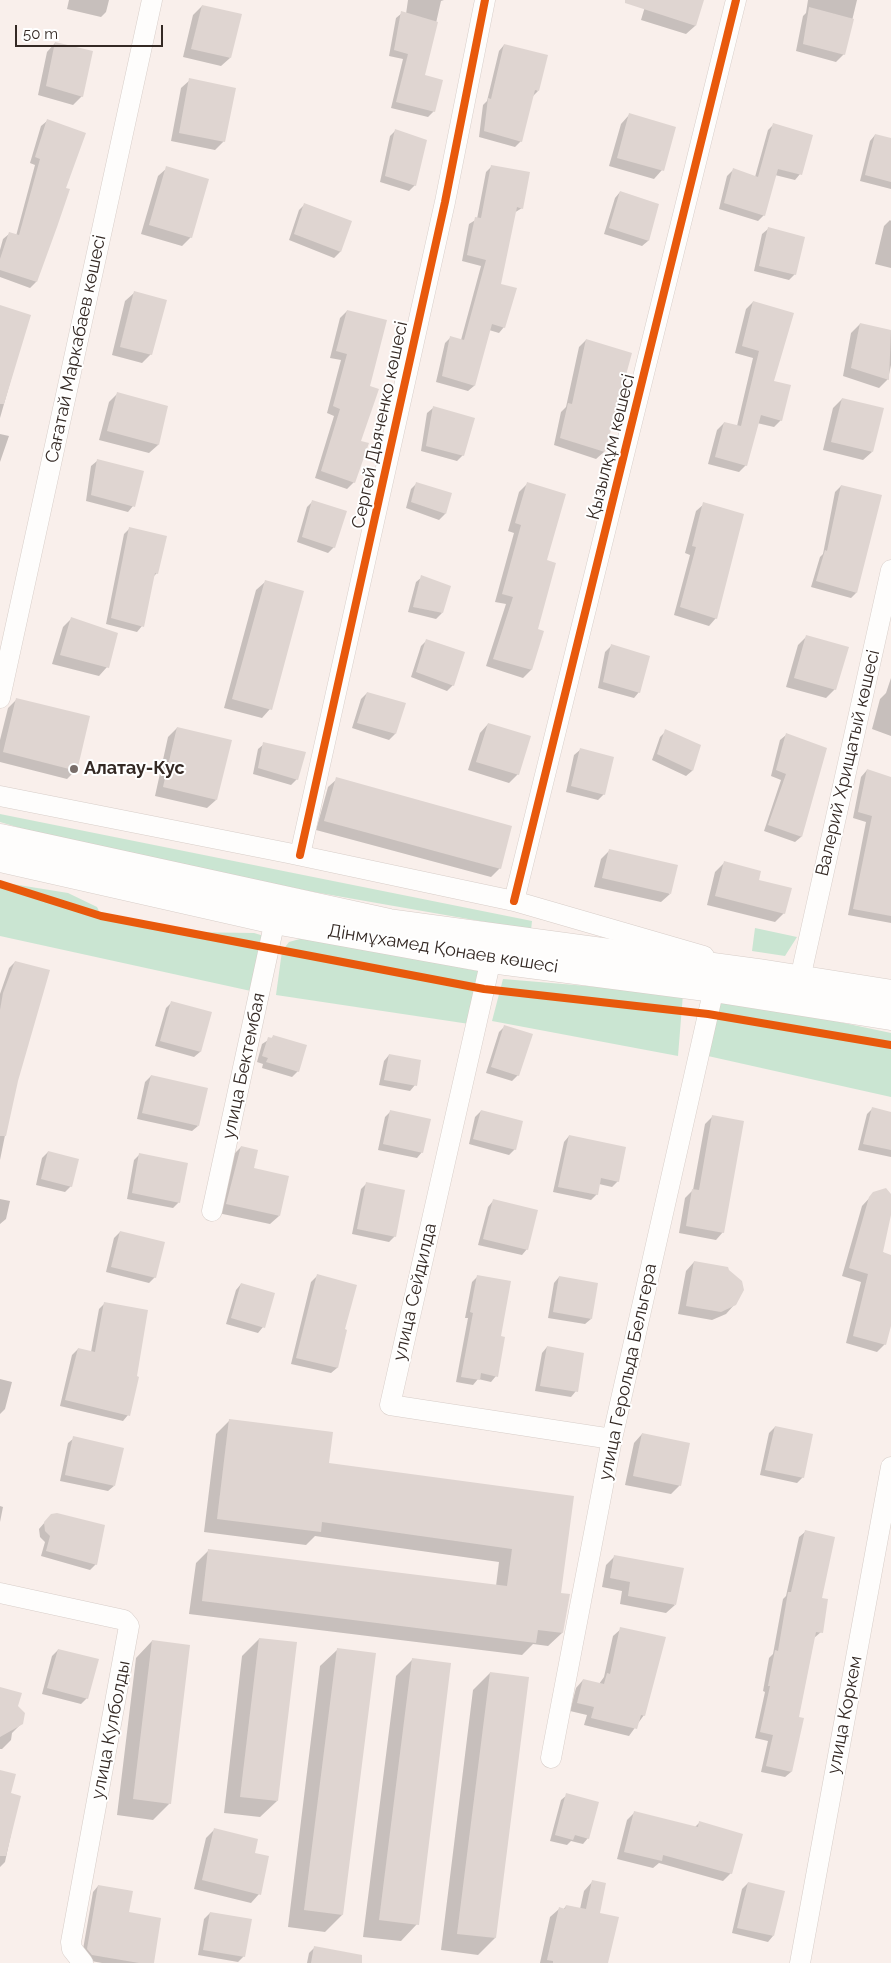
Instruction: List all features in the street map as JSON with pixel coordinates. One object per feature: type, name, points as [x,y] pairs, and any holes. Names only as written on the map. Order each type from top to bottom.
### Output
[{"type":"main road","name":"Дінмұхамед Қонаев көшесі","points":[[0,838],[389,923],[759,973],[802,968],[891,994]]},
{"type":"main road","name":"Дінмұхамед Қонаев көшесі","points":[[0,858],[275,920],[491,959],[714,988],[891,1016]]},
{"type":"street","name":"Сағатай Маркабаев көшесі","points":[[0,698],[152,0]]},
{"type":"street","name":"Сергей Дьяченко көшесі","points":[[300,855],[445,202],[484,0]]},
{"type":"street","name":"Қызылқұм көшесі","points":[[514,901],[736,0]]},
{"type":"street","name":"Валерий Хрищатый көшесі","points":[[802,968],[891,570]]},
{"type":"street","points":[[0,796],[300,855],[514,901],[759,973]]},
{"type":"street","name":"улица Бектембая","points":[[212,1211],[275,920]]},
{"type":"street","name":"улица Сейдилда","points":[[491,959],[390,1405],[612,1439]]},
{"type":"street","name":"улица Герольда Бельгера","points":[[551,1758],[612,1439],[714,988]]},
{"type":"street","name":"улица Коркем","points":[[800,1963],[891,1467]]},
{"type":"street","name":"улица Кулболды","points":[[0,1593],[124,1620],[129,1626],[71,1942],[72,1949],[83,1963]]},
{"type":"green space","points":[[0,814],[532,921],[531,930],[314,892],[54,838],[0,822]]},
{"type":"green space","points":[[0,882],[68,893],[97,907],[102,917],[183,932],[254,933],[271,938],[260,993],[0,936]]},
{"type":"green space","points":[[755,928],[797,937],[785,956],[752,951]]},
{"type":"green space","points":[[307,937],[488,973],[476,1025],[276,995],[282,951],[289,942]]},
{"type":"green space","points":[[503,979],[683,994],[678,1056],[492,1021]]},
{"type":"green space","points":[[712,995],[891,1033],[891,1097],[699,1054]]},
{"type":"building","points":[[625,0],[704,0],[696,26],[625,3]]},
{"type":"building","points":[[202,5],[242,14],[231,58],[191,49]]},
{"type":"building","points":[[809,7],[854,19],[845,55],[803,44]]},
{"type":"building","points":[[401,11],[438,22],[425,75],[443,80],[435,112],[396,102],[408,54],[394,50]]},
{"type":"building","points":[[55,42],[93,51],[83,97],[46,86]]},
{"type":"building","points":[[504,44],[548,55],[539,91],[535,90],[522,142],[484,131],[488,98],[491,99]]},
{"type":"building","points":[[189,78],[236,88],[225,142],[179,133]]},
{"type":"building","points":[[629,113],[676,127],[664,171],[617,158]]},
{"type":"building","points":[[47,119],[86,133],[66,188],[70,189],[37,282],[0,270],[0,259],[9,232],[19,235],[40,159],[35,157]]},
{"type":"building","points":[[773,123],[813,135],[802,175],[778,169],[765,216],[724,203],[733,168],[758,177]]},
{"type":"building","points":[[395,129],[427,140],[416,186],[385,176]]},
{"type":"building","points":[[875,134],[891,138],[891,182],[865,175]]},
{"type":"building","points":[[491,165],[530,172],[523,209],[517,207],[501,284],[517,288],[505,328],[492,324],[475,386],[442,376],[450,336],[464,340],[486,260],[467,255],[475,217],[481,218]]},
{"type":"building","points":[[166,166],[209,179],[192,238],[149,225]]},
{"type":"building","points":[[620,191],[659,204],[649,241],[609,228]]},
{"type":"building","points":[[304,203],[352,221],[341,252],[294,234]]},
{"type":"building","points":[[768,227],[805,237],[796,275],[759,266]]},
{"type":"building","points":[[134,291],[167,300],[152,355],[120,347]]},
{"type":"building","points":[[753,301],[794,313],[774,381],[791,385],[782,421],[761,415],[747,466],[715,457],[724,422],[741,426],[759,351],[742,346]]},
{"type":"building","points":[[0,305],[31,315],[4,404],[0,404]]},
{"type":"building","points":[[347,310],[387,320],[370,386],[379,389],[361,441],[369,443],[355,483],[321,471],[340,409],[333,406],[347,354],[336,351]]},
{"type":"building","points":[[860,323],[891,330],[889,380],[851,368]]},
{"type":"building","points":[[586,339],[632,353],[605,452],[560,438],[568,403],[572,404]]},
{"type":"building","points":[[117,392],[168,406],[159,445],[107,431]]},
{"type":"building","points":[[842,398],[884,408],[873,452],[831,442]]},
{"type":"building","points":[[433,406],[475,418],[464,456],[426,446]]},
{"type":"building","points":[[97,459],[144,471],[135,507],[91,495]]},
{"type":"building","points":[[416,482],[452,493],[446,514],[411,502]]},
{"type":"building","points":[[527,482],[566,494],[547,560],[556,563],[538,629],[544,631],[532,670],[493,659],[513,597],[502,594],[521,525],[515,523]]},
{"type":"building","points":[[841,485],[882,495],[857,593],[816,581],[825,550],[827,551]]},
{"type":"building","points":[[312,500],[347,511],[335,548],[302,537]]},
{"type":"building","points":[[703,502],[744,514],[717,619],[680,607],[696,547],[692,546]]},
{"type":"building","points":[[129,527],[167,536],[158,574],[155,573],[144,627],[111,618]]},
{"type":"building","points":[[421,575],[451,586],[443,613],[413,607]]},
{"type":"building","points":[[265,580],[304,591],[272,710],[232,699]]},
{"type":"building","points":[[71,617],[118,633],[109,668],[60,655]]},
{"type":"building","points":[[806,635],[849,647],[836,690],[794,678]]},
{"type":"building","points":[[426,639],[465,652],[454,686],[416,672]]},
{"type":"building","points":[[611,644],[650,656],[640,693],[603,682]]},
{"type":"building","points":[[367,692],[406,703],[396,734],[357,723]]},
{"type":"building","points":[[16,698],[90,716],[77,771],[3,752]]},
{"type":"building","points":[[488,723],[531,736],[519,775],[476,762]]},
{"type":"building","points":[[177,727],[232,740],[217,800],[163,787]]},
{"type":"building","points":[[665,729],[701,745],[693,771],[657,754]]},
{"type":"building","points":[[786,733],[827,748],[802,837],[768,825],[786,774],[776,770]]},
{"type":"building","points":[[263,742],[306,752],[298,780],[258,768]]},
{"type":"building","points":[[580,748],[614,757],[605,795],[571,786]]},
{"type":"building","points":[[867,769],[891,777],[891,916],[853,909],[872,816],[858,812]]},
{"type":"building","points":[[336,777],[512,826],[501,869],[324,821]]},
{"type":"building","points":[[609,849],[678,865],[671,894],[602,878]]},
{"type":"building","points":[[724,861],[761,871],[759,880],[792,888],[785,914],[715,896]]},
{"type":"building","points":[[15,961],[50,970],[18,1081],[6,1136],[0,1136],[0,1010],[3,993]]},
{"type":"building","points":[[171,1001],[212,1012],[201,1052],[160,1041]]},
{"type":"building","points":[[504,1025],[533,1034],[519,1076],[491,1067]]},
{"type":"building","points":[[273,1035],[307,1045],[299,1072],[266,1062],[268,1058],[262,1056],[268,1037],[272,1038]]},
{"type":"building","points":[[389,1054],[421,1060],[417,1086],[384,1080]]},
{"type":"building","points":[[151,1075],[208,1088],[199,1126],[142,1113]]},
{"type":"building","points":[[872,1107],[891,1112],[891,1150],[863,1144]]},
{"type":"building","points":[[390,1110],[431,1119],[423,1153],[383,1144]]},
{"type":"building","points":[[481,1110],[523,1121],[516,1150],[473,1139]]},
{"type":"building","points":[[712,1115],[744,1121],[724,1233],[686,1226],[692,1189],[699,1190]]},
{"type":"building","points":[[569,1135],[626,1147],[619,1182],[601,1178],[598,1195],[558,1187]]},
{"type":"building","points":[[241,1146],[258,1150],[254,1168],[289,1176],[280,1216],[226,1204]]},
{"type":"building","points":[[48,1151],[79,1159],[72,1187],[41,1179]]},
{"type":"building","points":[[139,1153],[188,1163],[180,1203],[132,1193]]},
{"type":"building","points":[[366,1182],[405,1190],[396,1237],[357,1229]]},
{"type":"building","points":[[886,1188],[891,1194],[891,1215],[883,1252],[891,1255],[891,1326],[886,1345],[853,1336],[868,1274],[849,1268],[869,1197],[873,1192]]},
{"type":"building","points":[[493,1199],[538,1210],[528,1250],[483,1239]]},
{"type":"building","points":[[120,1231],[165,1242],[156,1278],[111,1267]]},
{"type":"building","points":[[694,1261],[728,1267],[742,1281],[744,1290],[736,1305],[721,1312],[686,1306]]},
{"type":"building","points":[[317,1274],[357,1285],[345,1329],[347,1330],[338,1368],[296,1358]]},
{"type":"building","points":[[477,1275],[511,1281],[501,1336],[505,1337],[498,1377],[481,1373],[480,1380],[461,1377],[473,1313],[470,1312]]},
{"type":"building","points":[[559,1276],[598,1283],[592,1319],[553,1312]]},
{"type":"building","points":[[241,1283],[275,1293],[265,1328],[231,1318]]},
{"type":"building","points":[[104,1302],[148,1310],[137,1376],[139,1377],[130,1416],[65,1400],[78,1348],[95,1352]]},
{"type":"building","points":[[547,1346],[584,1353],[578,1392],[540,1386]]},
{"type":"building","points":[[229,1419],[333,1432],[329,1463],[574,1496],[561,1593],[570,1594],[563,1633],[538,1630],[536,1643],[202,1601],[208,1549],[507,1586],[512,1549],[322,1522],[321,1532],[217,1519]]},
{"type":"building","points":[[775,1426],[813,1434],[804,1478],[765,1470]]},
{"type":"building","points":[[642,1433],[690,1443],[681,1486],[633,1476]]},
{"type":"building","points":[[73,1436],[124,1448],[115,1486],[65,1475]]},
{"type":"building","points":[[57,1513],[105,1525],[97,1565],[46,1551],[50,1536],[45,1531],[44,1522],[51,1514]]},
{"type":"building","points":[[805,1530],[835,1537],[822,1598],[828,1599],[823,1633],[816,1632],[799,1717],[804,1718],[792,1772],[766,1766],[773,1735],[760,1732],[770,1686],[768,1686],[775,1650],[778,1651],[788,1592],[791,1592]]},
{"type":"building","points":[[614,1555],[684,1568],[676,1605],[628,1596],[630,1582],[610,1578]]},
{"type":"building","points":[[620,1627],[666,1637],[645,1716],[641,1715],[637,1729],[591,1718],[594,1707],[577,1703],[583,1679],[604,1684],[607,1673],[610,1674]]},
{"type":"building","points":[[259,1638],[297,1642],[278,1801],[240,1797]]},
{"type":"building","points":[[152,1640],[190,1645],[171,1804],[133,1799]]},
{"type":"building","points":[[337,1648],[376,1653],[343,1915],[304,1910]]},
{"type":"building","points":[[58,1649],[99,1659],[88,1699],[47,1688]]},
{"type":"building","points":[[412,1658],[451,1663],[419,1925],[379,1920]]},
{"type":"building","points":[[490,1672],[529,1677],[496,1938],[457,1934]]},
{"type":"building","points":[[0,1687],[22,1693],[18,1706],[25,1713],[23,1724],[0,1737]]},
{"type":"building","points":[[0,1770],[16,1774],[11,1793],[21,1796],[6,1856],[0,1856]]},
{"type":"building","points":[[566,1793],[599,1802],[589,1839],[575,1835],[573,1840],[555,1835]]},
{"type":"building","points":[[634,1811],[698,1827],[699,1821],[743,1834],[732,1874],[663,1855],[662,1861],[624,1852]]},
{"type":"building","points":[[214,1828],[258,1839],[255,1853],[269,1856],[261,1895],[202,1880]]},
{"type":"building","points":[[592,1880],[606,1883],[600,1913],[619,1917],[608,1963],[553,1963],[553,1961],[547,1960],[559,1907],[565,1909],[566,1905],[586,1909]]},
{"type":"building","points":[[748,1882],[785,1891],[774,1936],[737,1928]]},
{"type":"building","points":[[98,1885],[133,1891],[129,1912],[161,1918],[154,1963],[139,1963],[92,1955],[87,1949]]},
{"type":"building","points":[[210,1912],[252,1919],[245,1957],[203,1950]]},
{"type":"building","points":[[314,1946],[362,1955],[362,1963],[311,1963]]},
{"type":"cycle path","points":[[300,855],[445,202],[485,0]]},
{"type":"cycle path","points":[[514,901],[736,0]]},
{"type":"cycle path","points":[[0,884],[101,916],[484,989],[708,1014],[891,1045]]},
{"type":"place","name":"Алатау-Кус","points":[[74,769]]}]
